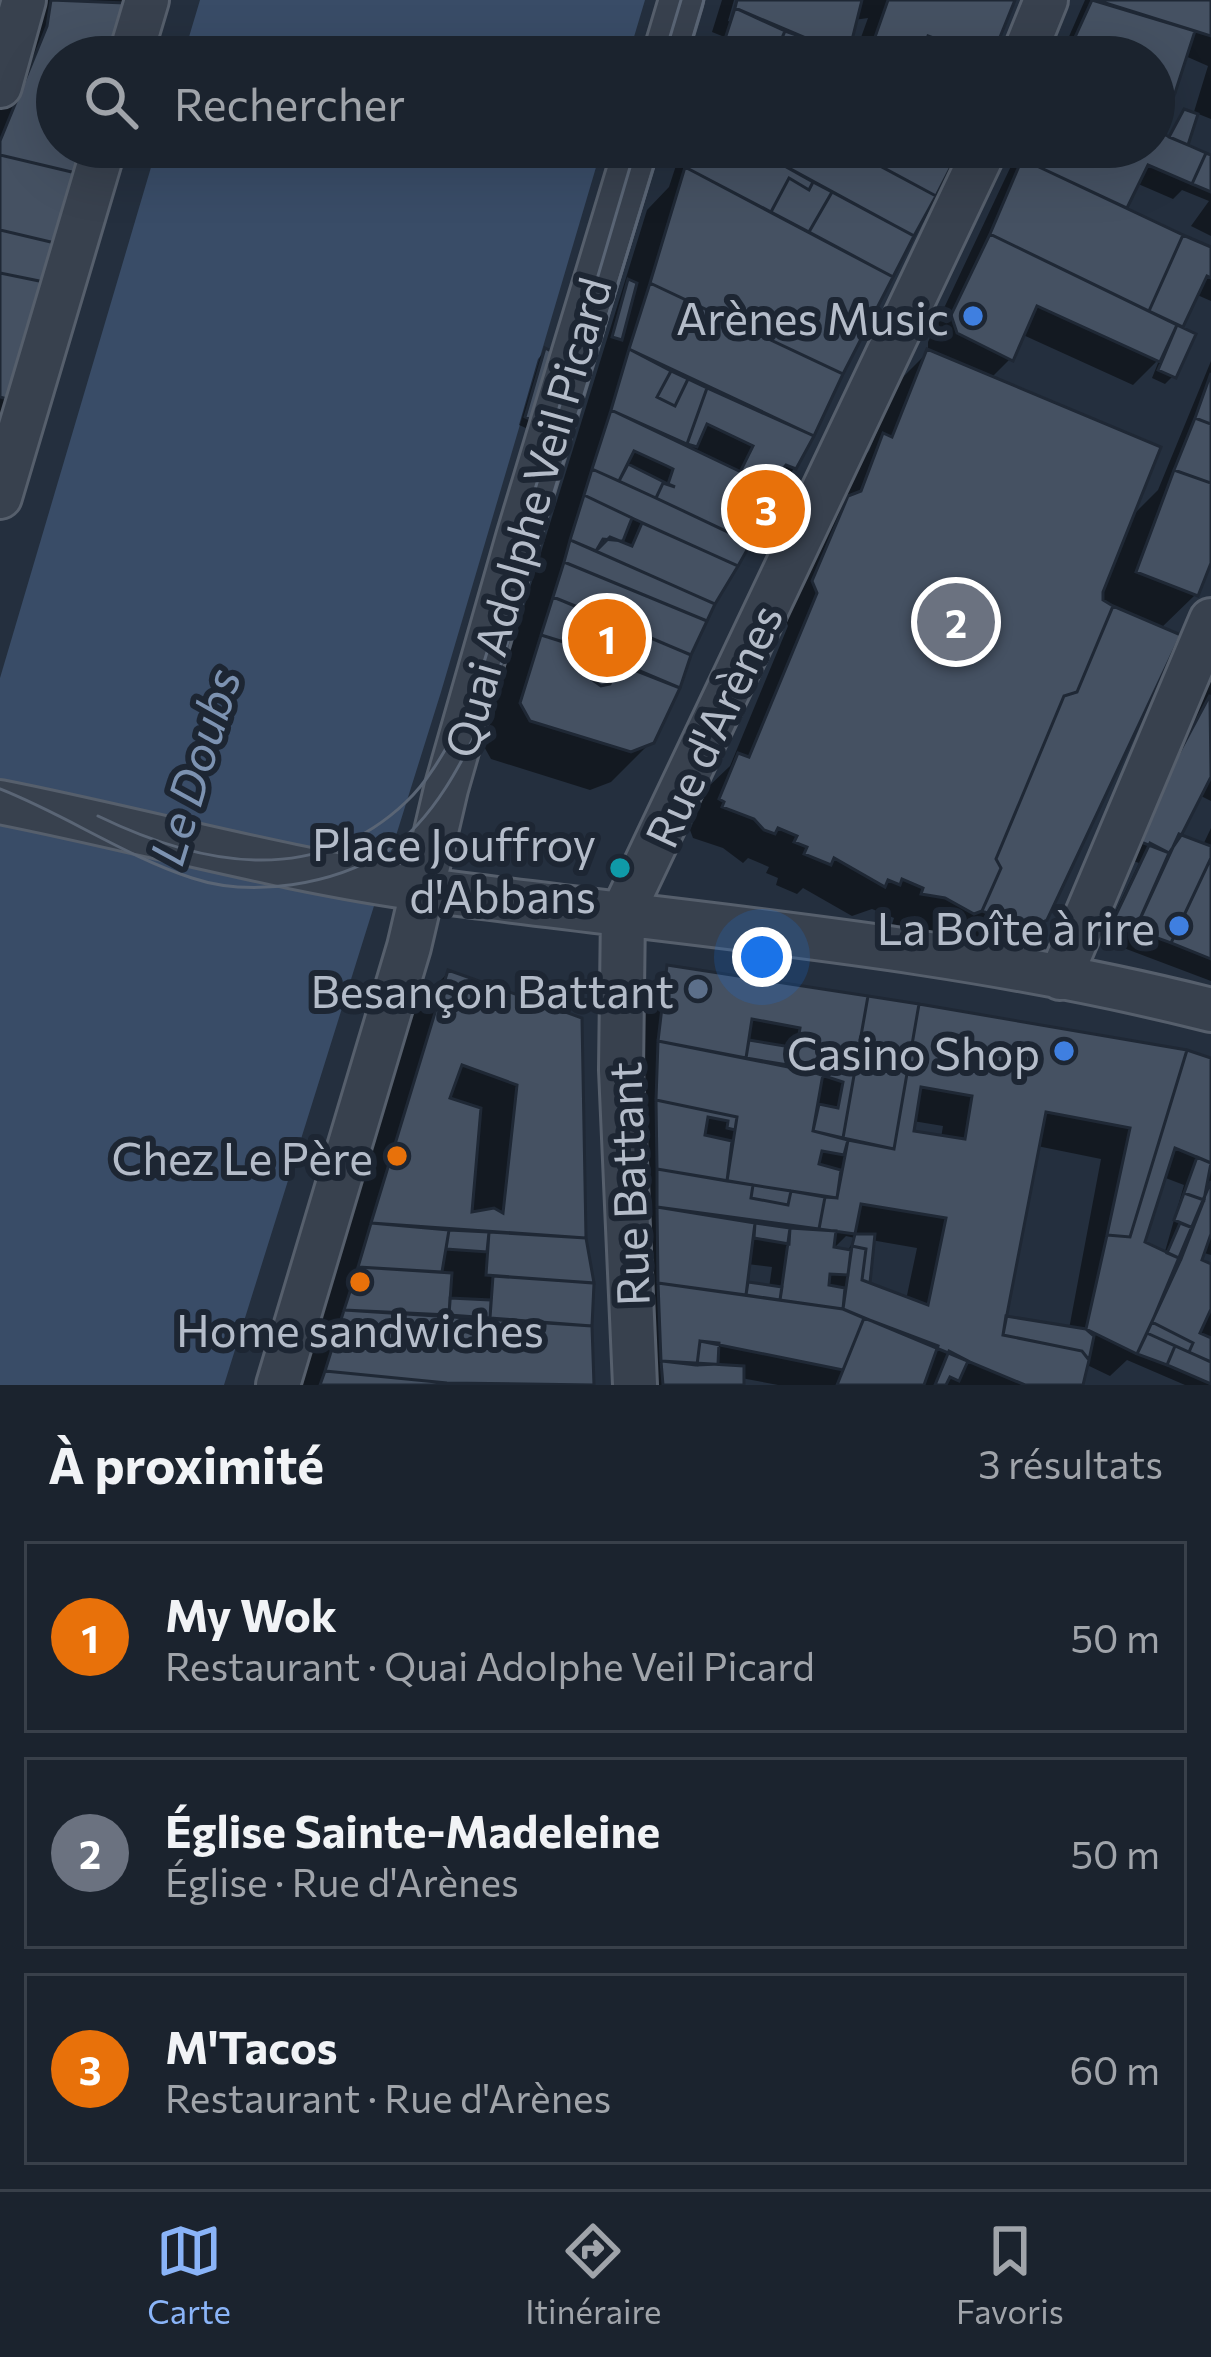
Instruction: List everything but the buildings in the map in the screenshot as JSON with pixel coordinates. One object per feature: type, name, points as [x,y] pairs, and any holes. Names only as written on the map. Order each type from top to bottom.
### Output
[{"type":"street","points":[[0,86],[24,0]]},
{"type":"street","points":[[136,36],[147,0]]},
{"type":"street","points":[[670,36],[681,0]]},
{"type":"street","points":[[1031,36],[1046,0]]},
{"type":"street","points":[[0,497],[98,168]]},
{"type":"street","name":"Quai Adolphe Veil Picard","points":[[278,1385],[423,889],[518,537],[630,168]]},
{"type":"street","name":"Rue d'Arènes","points":[[623,912],[976,168]]},
{"type":"street","points":[[1060,978],[1211,620]]},
{"type":"street","points":[[0,802],[423,889],[623,912],[1060,978],[1211,1010]]},
{"type":"street","name":"Rue Battant","points":[[623,912],[621,1070],[635,1385]]},
{"type":"water","points":[[200,0],[645,0],[634,36],[189,36]]},
{"type":"water","name":"Le Doubs","points":[[151,168],[596,168],[441,692],[224,1385],[0,1385],[0,678]]},
{"type":"tram line","points":[[670,36],[681,0]]},
{"type":"tram line","points":[[693,36],[704,0]]},
{"type":"tram line","points":[[98,816],[176,847],[216,856],[295,858],[333,848],[370,830],[425,780],[472,703],[630,168]]},
{"type":"tram line","points":[[0,789],[167,869],[215,884],[266,887],[317,880],[366,863],[404,838],[446,787],[487,710],[654,168]]},
{"type":"place","name":"Arènes Music","points":[[973,316]]},
{"type":"place","name":"M'Tacos","points":[[766,509]]},
{"type":"place","name":"Église Sainte-Madeleine","points":[[956,622]]},
{"type":"place","name":"My Wok","points":[[607,638]]},
{"type":"place","name":"Place Jouffroy d'Abbans","points":[[620,868]]},
{"type":"place","name":"La Boîte à rire","points":[[1179,926]]},
{"type":"place","name":"Besançon Battant","points":[[698,989]]},
{"type":"place","name":"Casino Shop","points":[[1064,1051]]},
{"type":"place","name":"Chez Le Père","points":[[397,1156]]},
{"type":"place","name":"Home sandwiches","points":[[360,1282]]}]
